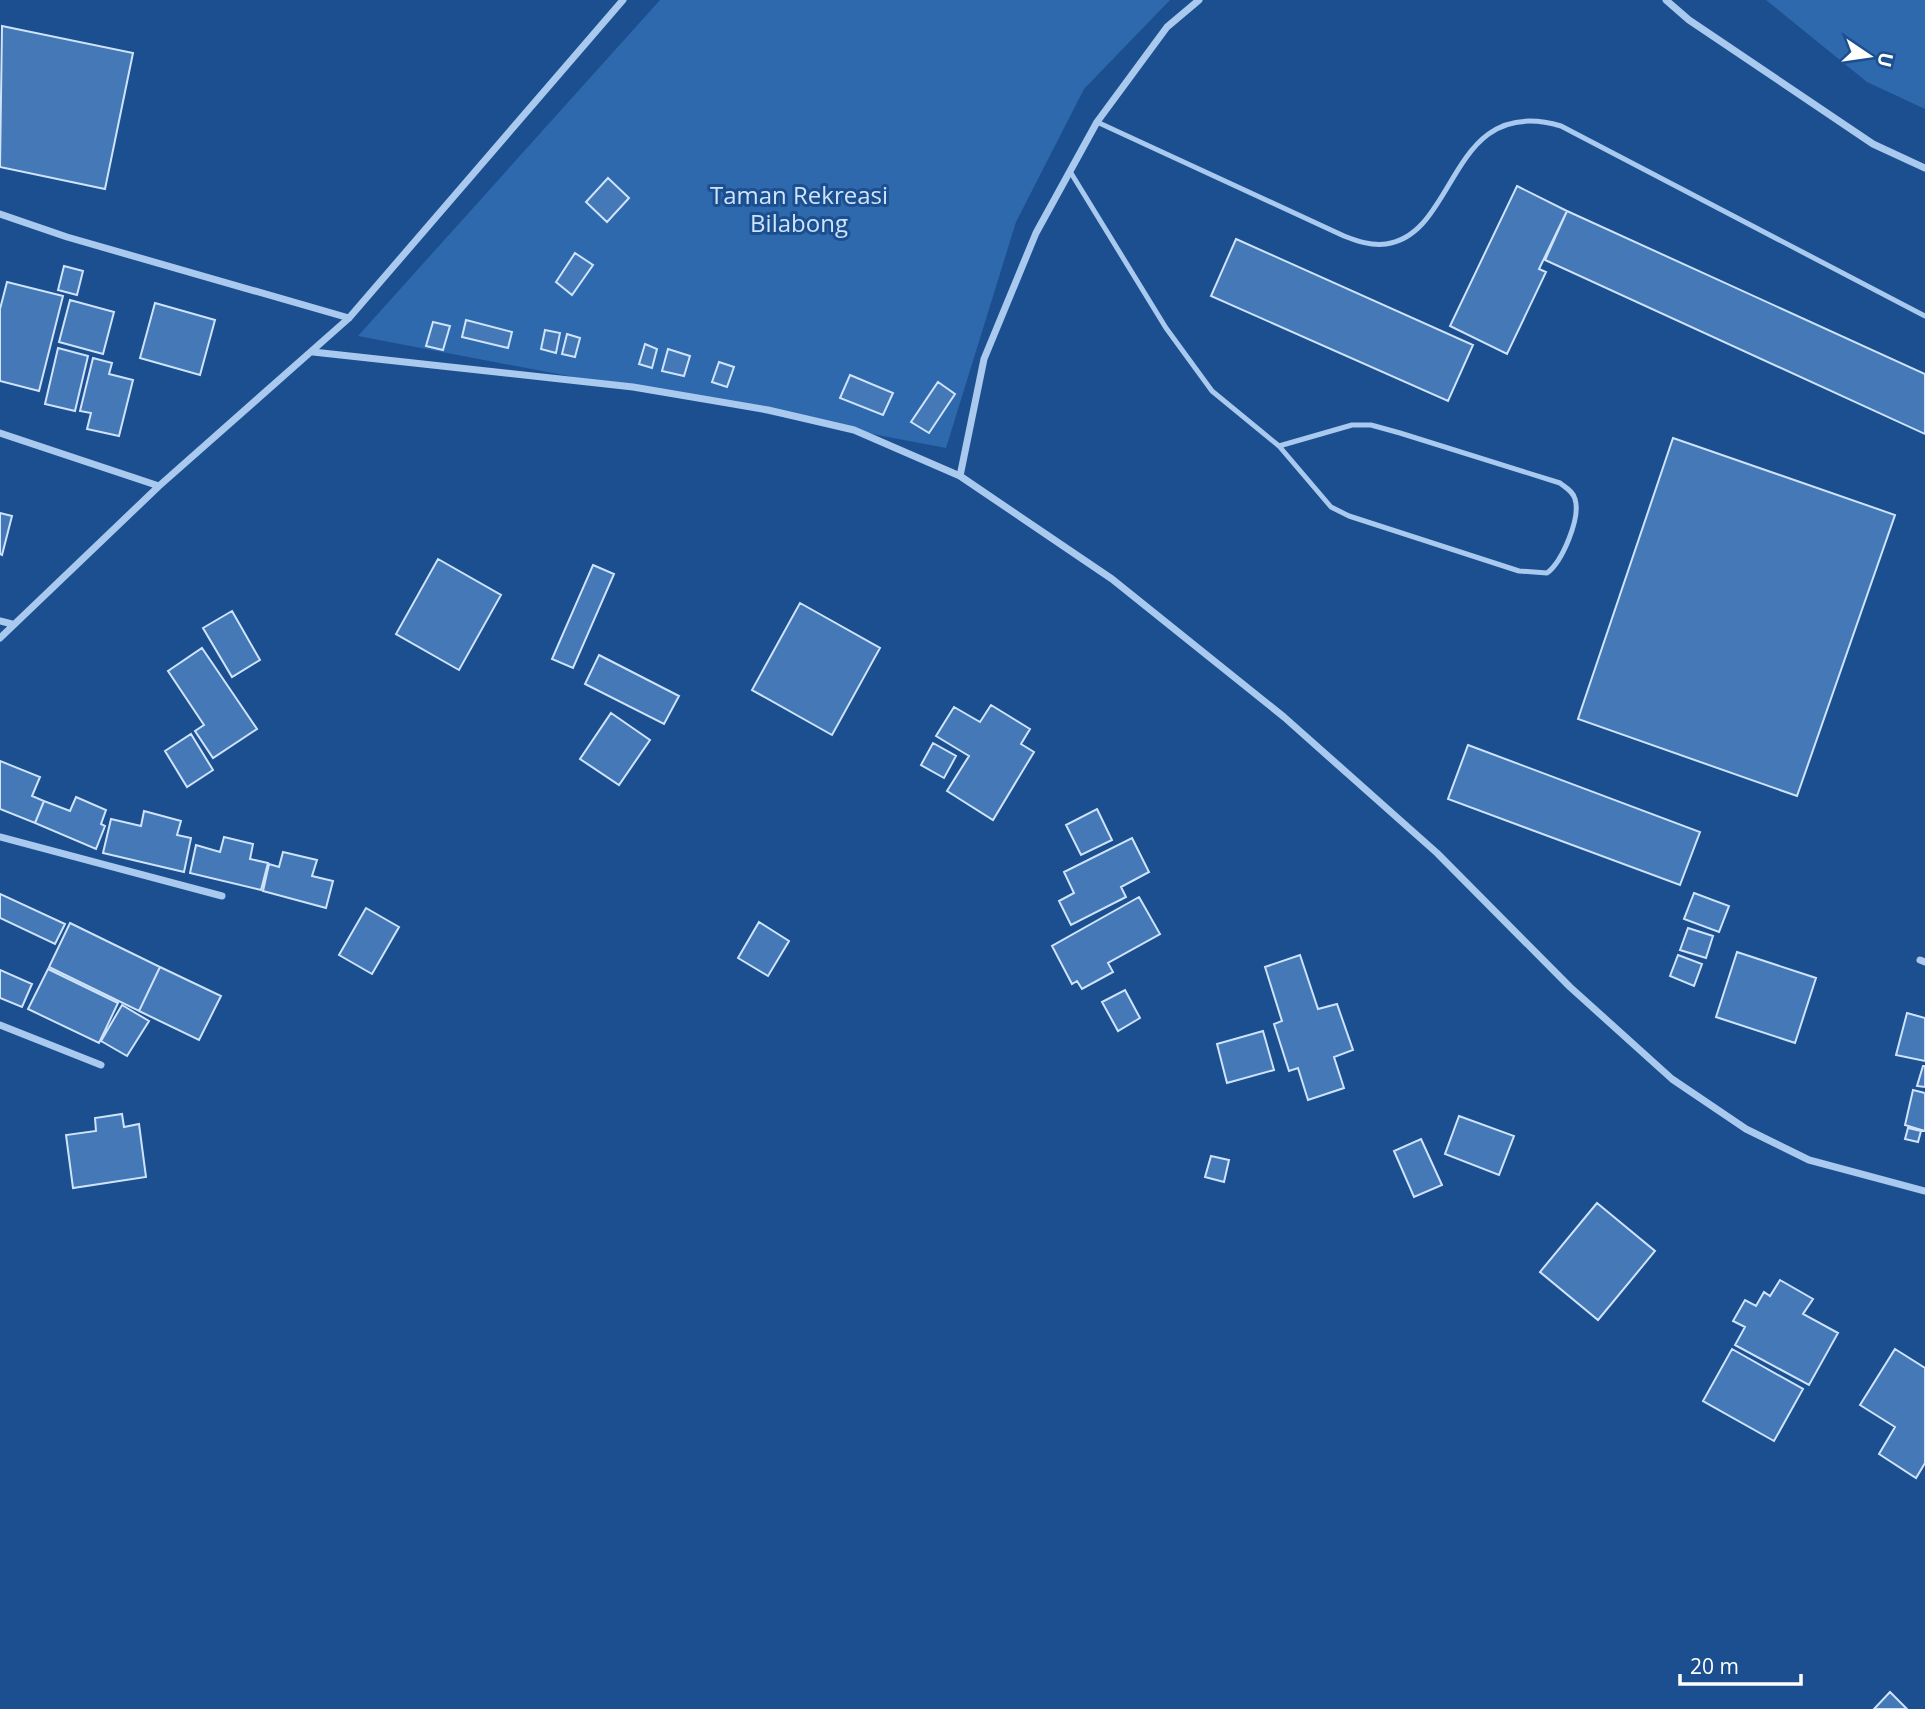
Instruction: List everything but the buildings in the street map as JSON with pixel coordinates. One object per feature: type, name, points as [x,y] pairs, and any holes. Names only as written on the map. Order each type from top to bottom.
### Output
[{"type":"street","points":[[0,638],[159,486],[349,318],[624,0]]},
{"type":"street","points":[[960,476],[984,359],[1036,233],[1072,173],[1097,122],[1167,27],[1199,0]]},
{"type":"street","points":[[1666,0],[1689,20],[1873,144],[1925,168]]},
{"type":"street","points":[[0,214],[67,237],[349,318]]},
{"type":"street","points":[[313,352],[633,387],[768,410],[854,430],[960,476],[1112,579],[1284,717],[1437,853],[1570,987],[1672,1079],[1746,1129],[1809,1160],[1925,1191]]},
{"type":"street","points":[[0,433],[159,486]]},
{"type":"street","points":[[0,621],[12,624]]},
{"type":"street","points":[[0,837],[222,895]]},
{"type":"street","points":[[0,1025],[101,1065]]},
{"type":"lane","points":[[1097,122],[1344,236],[1368,244],[1387,244],[1415,231],[1479,142],[1506,124],[1538,119],[1561,126],[1925,316]]},
{"type":"lane","points":[[1072,173],[1166,328],[1212,391],[1279,446],[1325,501],[1339,512],[1502,567],[1547,573],[1562,558],[1573,524],[1575,499],[1560,483],[1371,425],[1352,425],[1279,446]]},
{"type":"green space","name":"Taman Rekreasi Bilabong","points":[[660,0],[1170,0],[1084,89],[1016,222],[946,448],[358,336]]},
{"type":"green space","points":[[1766,0],[1925,0],[1925,109],[1867,82]]}]
